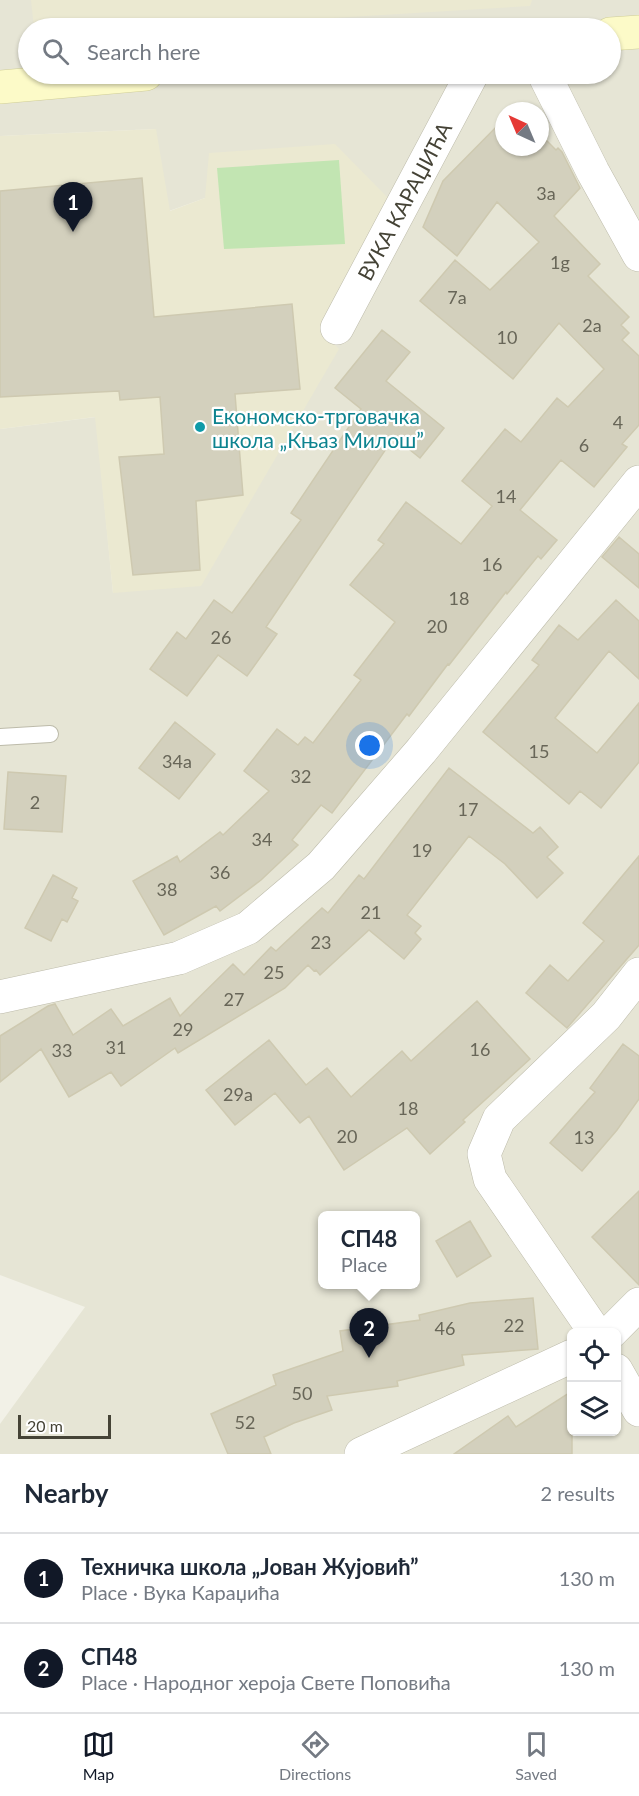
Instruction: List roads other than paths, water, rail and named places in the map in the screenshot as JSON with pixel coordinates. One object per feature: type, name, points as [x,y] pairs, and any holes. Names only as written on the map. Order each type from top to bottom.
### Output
[{"type":"street","points":[[621,33],[639,32]]},
{"type":"street","points":[[0,87],[34,84]]},
{"type":"street","name":"ВУКА КАРАЏИЋА","points":[[337,328],[467,84]]},
{"type":"street","points":[[549,84],[593,172],[639,255]]},
{"type":"street","points":[[0,997],[179,958],[248,928],[321,866],[421,751],[639,482]]},
{"type":"street","points":[[592,1328],[490,1179],[484,1154],[499,1119],[606,1016],[639,975]]},
{"type":"street","points":[[615,1328],[639,1304]]},
{"type":"street","points":[[361,1454],[567,1358]]},
{"type":"street","points":[[621,1379],[639,1410]]},
{"type":"lane","points":[[0,736],[50,734]]},
{"type":"place","name":"Техничка школа „Јован Жујовић”","points":[[73,232]]},
{"type":"place","name":"Економско-трговачка школа „Књаз Милош”","points":[[200,427]]},
{"type":"place","name":"СП48","points":[[369,1358]]}]
